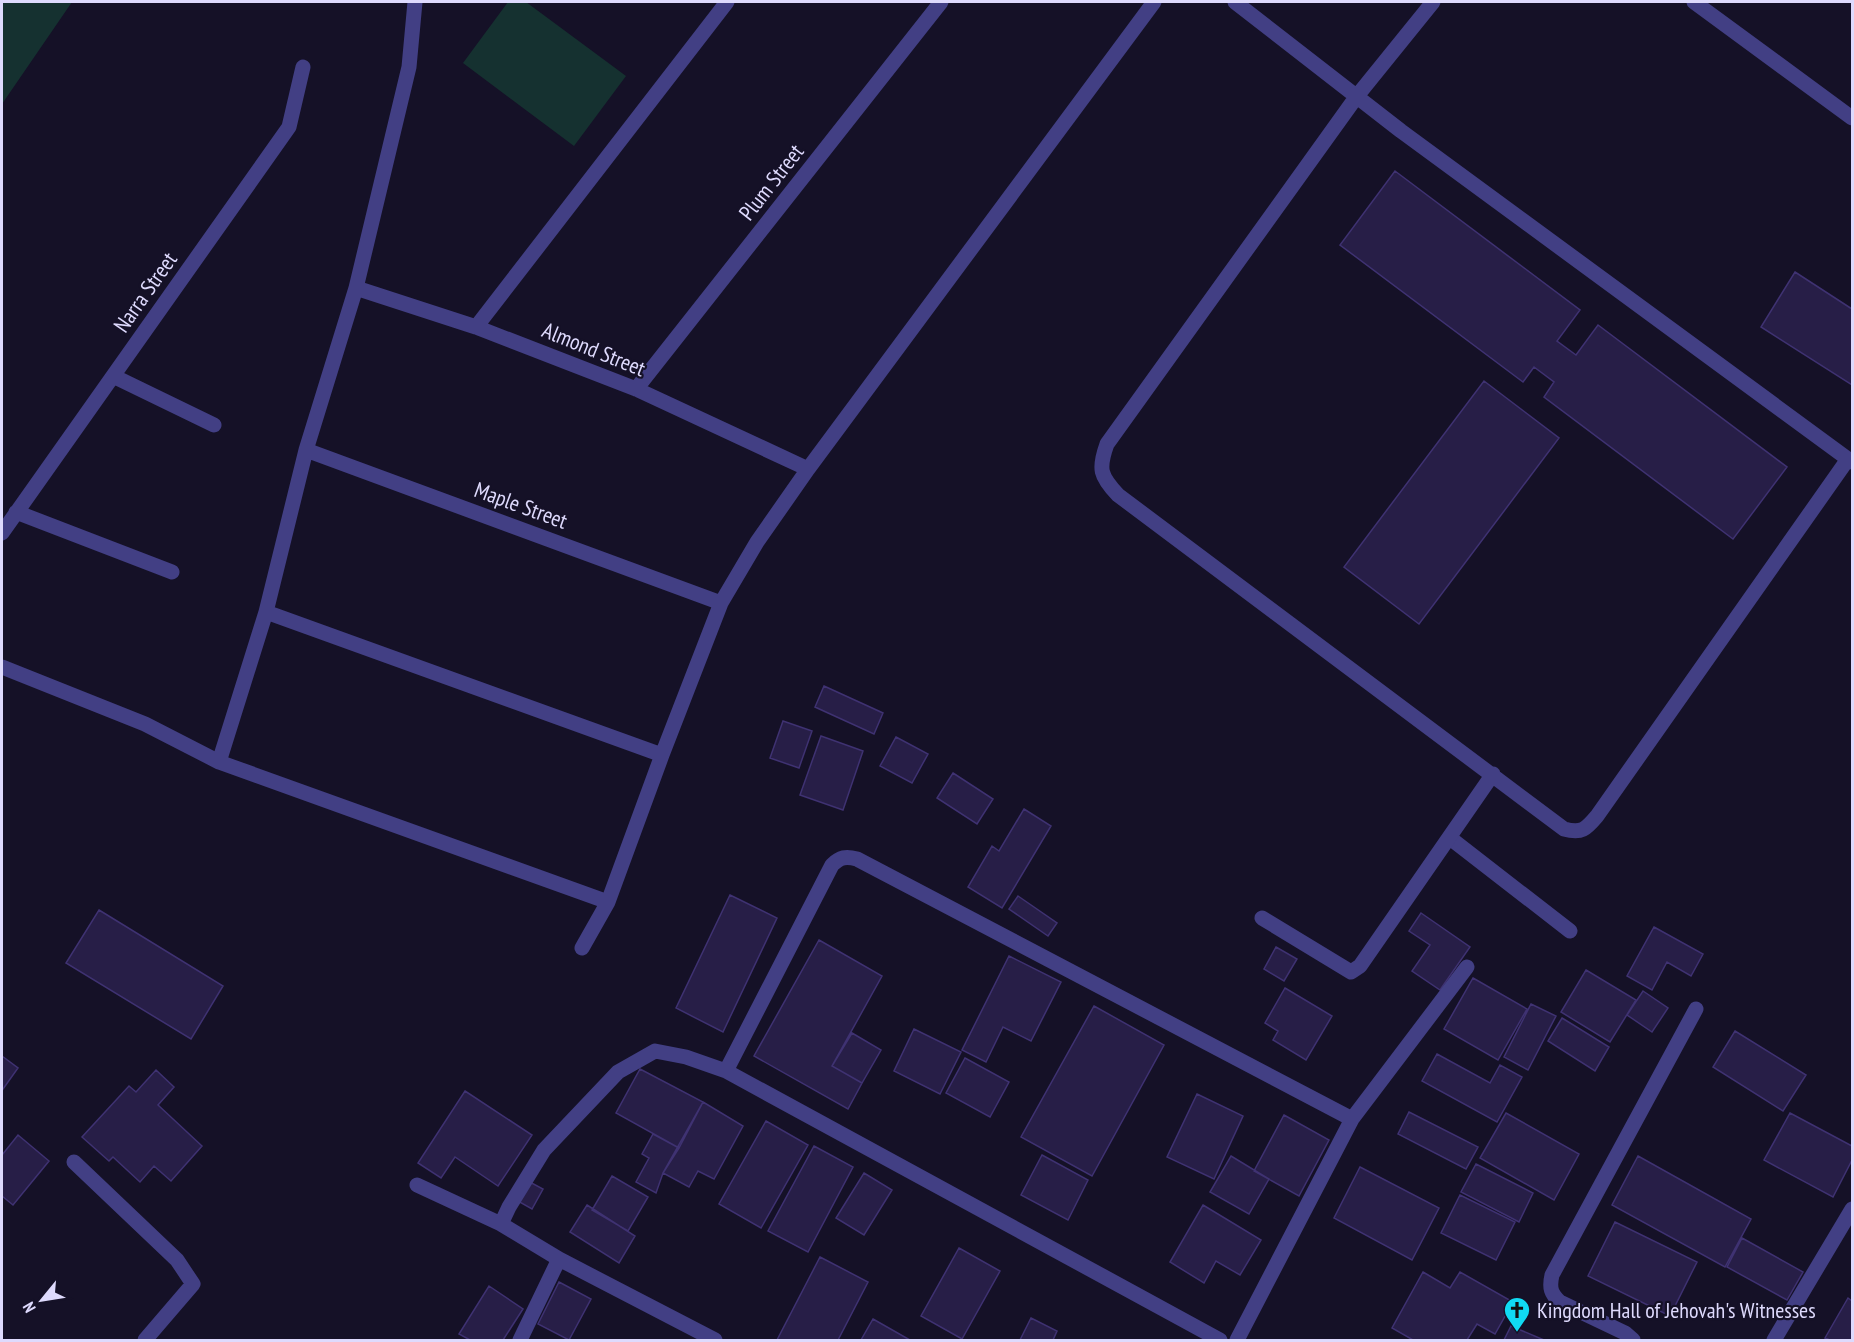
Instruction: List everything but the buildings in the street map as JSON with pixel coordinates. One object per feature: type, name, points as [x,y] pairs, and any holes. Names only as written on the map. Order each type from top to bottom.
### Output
[{"type":"street","points":[[219,762],[266,612],[306,450],[356,288],[409,67],[415,2]]},
{"type":"street","points":[[476,327],[727,2]]},
{"type":"street","name":"Plum Street","points":[[636,389],[941,2]]},
{"type":"street","points":[[582,948],[608,902],[721,603],[757,543],[808,469],[1154,2]]},
{"type":"street","points":[[1235,2],[1357,96],[1401,131],[1850,460],[1597,816],[1587,828],[1576,832],[1564,829],[1118,495],[1107,484],[1101,471],[1107,444],[1357,96],[1433,2]]},
{"type":"street","points":[[1694,2],[1852,118]]},
{"type":"street","name":"Narra Street","points":[[2,533],[289,127],[303,67]]},
{"type":"street","name":"Almond Street","points":[[356,288],[476,327],[636,389],[808,469]]},
{"type":"street","points":[[113,376],[214,425]]},
{"type":"street","name":"Maple Street","points":[[306,450],[721,603]]},
{"type":"street","points":[[16,512],[172,572]]},
{"type":"street","points":[[266,612],[662,755]]},
{"type":"street","points":[[2,667],[145,724],[219,762],[608,902]]},
{"type":"street","points":[[1262,918],[1351,972],[1360,966],[1493,774]]},
{"type":"street","points":[[1450,838],[1570,931]]},
{"type":"street","points":[[726,1071],[832,865],[839,858],[848,856],[1352,1119]]},
{"type":"street","points":[[1237,1341],[1352,1119],[1467,967]]},
{"type":"street","points":[[1633,1341],[1625,1333],[1560,1302],[1553,1295],[1550,1286],[1552,1275],[1696,1010]]},
{"type":"street","points":[[501,1224],[509,1206],[544,1150],[618,1072],[655,1052],[686,1057],[726,1071],[1220,1341]]},
{"type":"street","points":[[74,1162],[177,1260],[193,1284],[145,1341]]},
{"type":"street","points":[[417,1185],[501,1224],[559,1259],[715,1341]]},
{"type":"street","points":[[1774,1341],[1852,1209]]},
{"type":"street","points":[[520,1341],[559,1259]]},
{"type":"green space","points":[[2,2],[72,2],[2,104]]},
{"type":"green space","points":[[508,2],[526,2],[626,76],[574,146],[463,63]]},
{"type":"place","name":"Kingdom Hall of Jehovah's Witnesses","points":[[1517,1333]]}]
